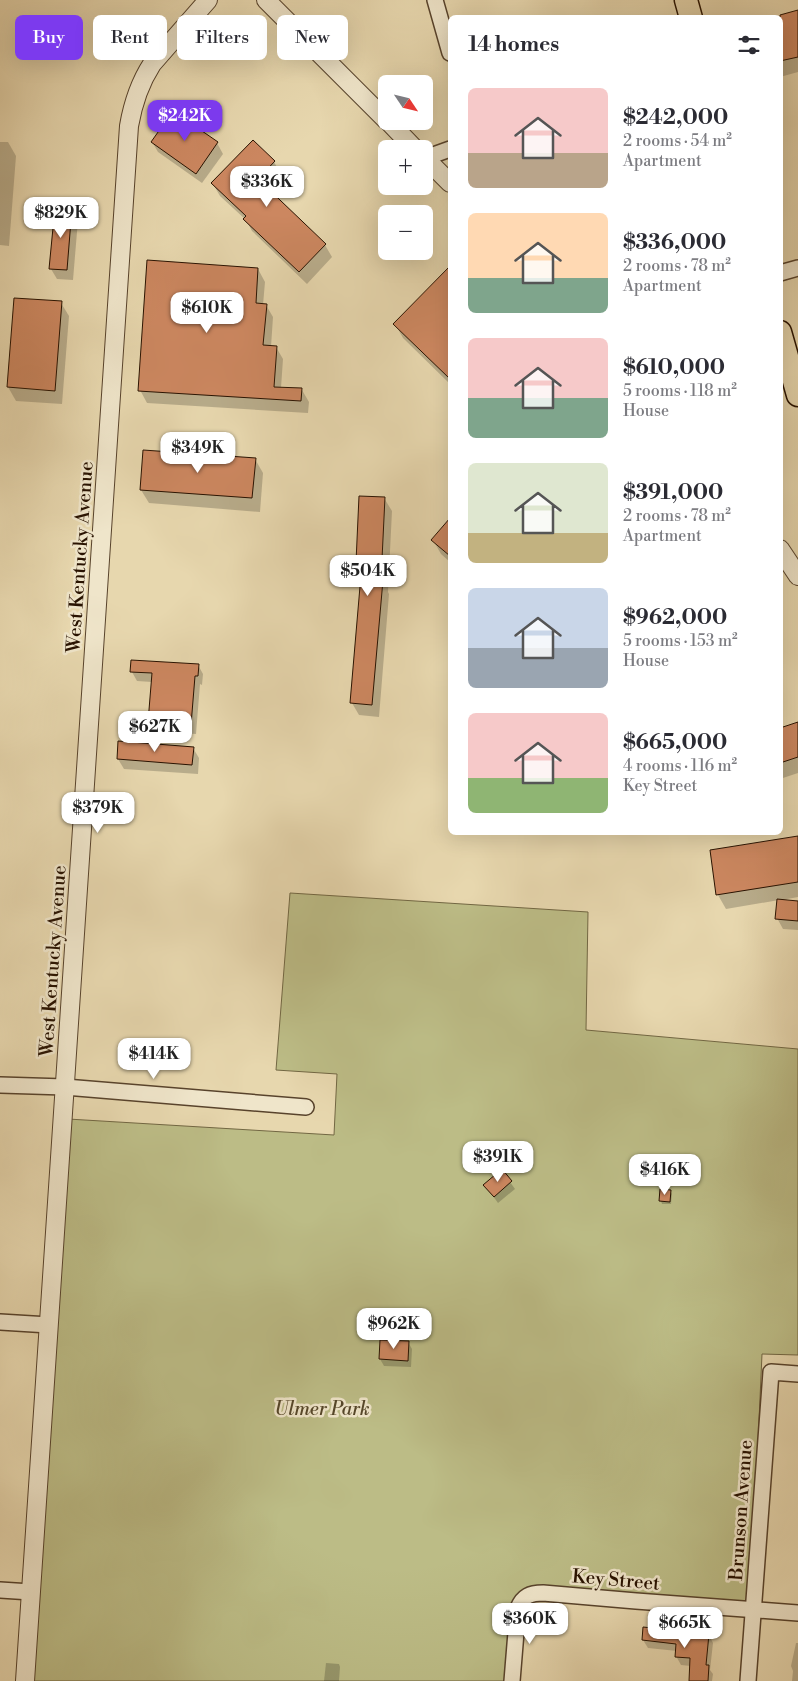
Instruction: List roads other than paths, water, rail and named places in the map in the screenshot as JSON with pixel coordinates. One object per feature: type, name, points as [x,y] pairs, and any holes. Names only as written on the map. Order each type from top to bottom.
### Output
[{"type":"main road","points":[[686,0],[690,15]]},
{"type":"main road","points":[[783,342],[798,395]]},
{"type":"street","name":"West Kentucky Avenue","points":[[25,1681],[129,126],[134,98],[145,75],[152,64],[208,0]]},
{"type":"street","points":[[266,0],[378,111]]},
{"type":"street","points":[[435,0],[448,47]]},
{"type":"street","points":[[397,130],[406,140]]},
{"type":"street","points":[[433,153],[448,149]]},
{"type":"street","points":[[433,167],[448,181]]},
{"type":"street","points":[[783,272],[798,268]]},
{"type":"street","points":[[783,554],[798,576]]},
{"type":"street","points":[[0,1085],[65,1087],[306,1107]]},
{"type":"street","points":[[0,1322],[48,1325]]},
{"type":"street","name":"Brunson Avenue","points":[[748,1681],[771,1372],[798,1374]]},
{"type":"street","points":[[0,1590],[31,1592]]},
{"type":"street","name":"Key Street","points":[[512,1681],[518,1608],[523,1599],[531,1594],[543,1593],[798,1613]]},
{"type":"park label","name":"Ulmer Park","points":[[322,1408]]}]
